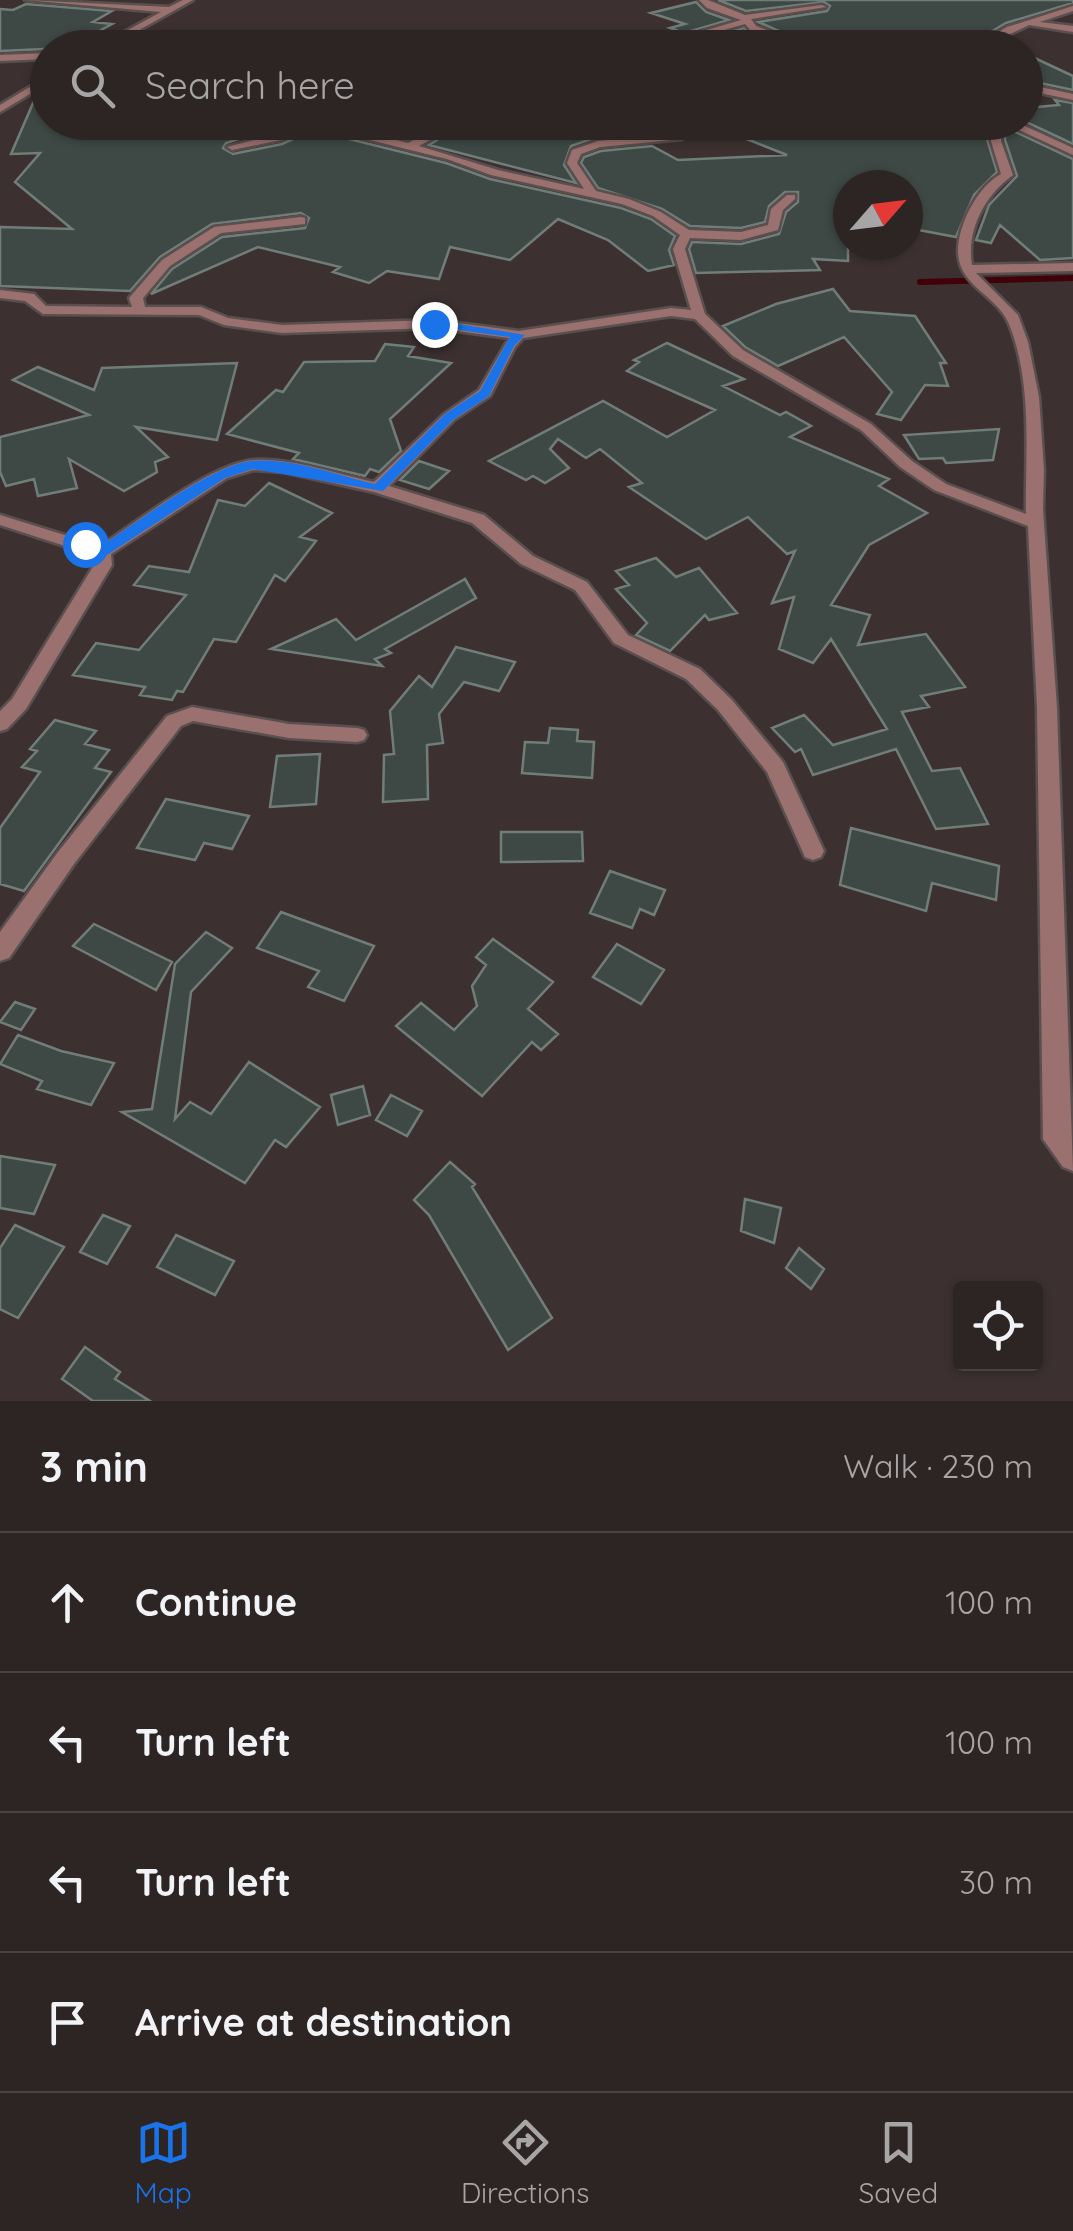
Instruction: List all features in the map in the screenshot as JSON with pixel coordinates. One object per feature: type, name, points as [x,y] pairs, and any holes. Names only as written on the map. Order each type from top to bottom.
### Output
[{"type":"street","points":[[29,0],[172,10]]},
{"type":"street","points":[[133,30],[188,0]]},
{"type":"street","points":[[703,0],[746,19],[760,30]]},
{"type":"street","points":[[1012,30],[1071,4]]},
{"type":"street","points":[[709,30],[746,19],[822,7]]},
{"type":"street","points":[[1028,22],[1073,29]]},
{"type":"street","points":[[0,58],[30,57]]},
{"type":"street","points":[[0,109],[30,90]]},
{"type":"street","points":[[1043,91],[1073,97]]},
{"type":"street","points":[[1043,138],[1073,152]]},
{"type":"street","points":[[232,147],[266,140]]},
{"type":"street","points":[[380,140],[495,173],[590,192],[657,214],[686,234],[741,236],[774,228],[777,209],[791,197]]},
{"type":"street","points":[[409,147],[422,140]]},
{"type":"street","points":[[590,192],[572,163],[576,152],[598,144],[644,140]]},
{"type":"street","points":[[996,140],[1007,175],[1000,177],[987,193],[967,235],[964,253],[974,281],[1016,322],[1030,386],[1037,475],[1032,502],[1047,708],[1057,1139],[1073,1157]]},
{"type":"street","points":[[140,312],[136,298],[166,263],[218,230],[300,221]]},
{"type":"street","points":[[686,234],[679,249],[699,315],[738,353],[866,427],[906,464],[940,487],[1036,523]]},
{"type":"street","points":[[967,269],[1073,266]]},
{"type":"street","points":[[0,294],[29,297],[43,310],[202,311],[240,324],[303,329],[434,324],[519,335],[671,312],[699,315]]},
{"type":"street","points":[[378,488],[449,417],[485,394],[509,345],[519,335]]},
{"type":"street","points":[[0,520],[102,552],[234,469],[252,465],[284,467],[446,506],[478,520],[527,560],[581,586],[621,639],[693,674],[725,705],[776,768],[813,851]]},
{"type":"street","points":[[0,724],[20,704],[103,565],[102,552]]},
{"type":"street","points":[[0,951],[66,858],[174,721],[192,714],[289,731],[357,735]]},
{"type":"building","points":[[718,0],[1073,0],[994,30],[776,30],[758,22],[827,11],[830,6],[824,2],[746,11]]},
{"type":"building","points":[[696,2],[706,12],[729,20],[694,30],[676,30],[670,28],[685,24],[651,13]]},
{"type":"building","points":[[26,4],[112,11],[93,22],[112,24],[101,30],[30,30],[30,50],[0,51],[0,9],[13,10]]},
{"type":"building","points":[[1043,62],[1073,76],[1073,90],[1043,84]]},
{"type":"building","points":[[1055,100],[1073,103],[1073,144],[1043,130],[1043,106],[1059,105]]},
{"type":"building","points":[[30,110],[30,140],[236,140],[223,148],[233,154],[291,140],[353,140],[651,219],[675,236],[669,250],[674,265],[648,271],[608,240],[558,219],[510,260],[450,247],[439,279],[387,271],[369,283],[333,272],[340,267],[258,247],[151,294],[172,269],[222,237],[305,228],[309,218],[301,213],[212,224],[160,257],[130,291],[0,286],[0,227],[72,229],[15,182],[40,153],[11,154]]},
{"type":"building","points":[[437,140],[588,140],[571,146],[564,165],[576,183],[429,145]]},
{"type":"building","points":[[749,140],[987,140],[997,172],[974,195],[956,237],[923,231],[923,170],[833,170],[833,260],[848,261],[813,259],[820,270],[696,273],[689,249],[692,242],[741,244],[779,234],[786,212],[798,202],[798,192],[785,192],[769,206],[765,222],[741,228],[690,226],[662,209],[598,188],[581,163],[584,157],[601,151],[652,146],[678,160],[787,155]]},
{"type":"building","points":[[1005,140],[1033,140],[1073,159],[1073,258],[1040,260],[1000,225],[991,243],[976,240],[989,205],[1017,176]]},
{"type":"building","points":[[833,289],[850,311],[915,316],[946,363],[940,363],[948,386],[925,385],[901,420],[877,414],[892,392],[844,337],[778,366],[745,347],[723,326],[776,304]]},
{"type":"building","points":[[667,343],[744,379],[723,386],[811,426],[790,437],[889,479],[879,486],[927,513],[869,545],[831,605],[870,615],[858,645],[926,634],[965,687],[921,696],[929,707],[902,712],[932,771],[960,768],[988,824],[936,829],[896,749],[813,775],[801,749],[795,752],[772,728],[804,715],[833,745],[887,729],[831,639],[813,663],[779,649],[794,597],[772,603],[795,551],[787,554],[748,517],[706,539],[629,487],[642,483],[600,449],[586,458],[558,439],[550,449],[569,468],[545,483],[533,476],[526,480],[489,461],[603,401],[667,437],[715,410],[627,371],[639,362],[634,360]]},
{"type":"building","points":[[385,344],[414,347],[408,356],[451,363],[390,419],[401,451],[379,472],[370,469],[365,476],[293,459],[299,453],[227,434],[276,390],[283,392],[304,362],[375,361]]},
{"type":"building","points":[[237,363],[217,440],[136,427],[168,457],[155,462],[157,472],[124,491],[69,459],[77,488],[38,496],[34,479],[6,486],[0,472],[0,437],[89,415],[13,380],[38,367],[94,390],[102,368]]},
{"type":"building","points":[[999,429],[993,460],[946,463],[943,458],[919,459],[904,435]]},
{"type":"building","points":[[419,461],[449,471],[429,489],[400,480]]},
{"type":"building","points":[[269,483],[332,513],[300,537],[316,541],[285,581],[275,575],[236,642],[214,639],[183,692],[177,691],[172,700],[140,695],[145,687],[73,675],[96,643],[139,650],[186,595],[134,585],[149,566],[189,572],[218,500],[245,506]]},
{"type":"building","points":[[656,558],[676,577],[699,568],[737,613],[709,620],[705,615],[670,651],[636,635],[647,623],[616,589],[629,585],[616,571]]},
{"type":"building","points":[[465,579],[476,598],[385,649],[391,653],[375,659],[382,666],[271,649],[336,619],[356,640]]},
{"type":"building","points":[[456,647],[515,662],[499,691],[464,682],[439,714],[443,743],[427,745],[428,799],[383,802],[384,755],[394,754],[390,711],[419,676],[432,687]]},
{"type":"building","points":[[55,720],[96,731],[85,744],[109,750],[95,768],[111,772],[24,891],[0,884],[0,828],[40,772],[22,767],[37,751],[30,749]]},
{"type":"building","points":[[550,728],[578,730],[577,741],[594,742],[592,778],[522,773],[525,742],[548,743]]},
{"type":"building","points":[[320,754],[316,804],[270,807],[277,756]]},
{"type":"building","points":[[166,799],[249,816],[232,849],[204,843],[195,860],[137,848]]},
{"type":"building","points":[[851,828],[999,866],[996,900],[932,883],[926,911],[840,885]]},
{"type":"building","points":[[501,832],[582,832],[583,861],[501,862]]},
{"type":"building","points":[[610,871],[665,890],[654,915],[640,909],[632,928],[590,913]]},
{"type":"building","points":[[281,912],[374,946],[344,1001],[308,987],[319,971],[257,948]]},
{"type":"building","points":[[94,924],[172,962],[156,990],[73,946]]},
{"type":"building","points":[[206,932],[232,948],[191,992],[175,1119],[190,1102],[211,1114],[249,1062],[320,1107],[286,1147],[275,1140],[245,1183],[122,1112],[152,1109],[175,964]]},
{"type":"building","points":[[493,939],[553,982],[528,1009],[558,1034],[541,1050],[532,1042],[482,1096],[396,1026],[421,1003],[454,1030],[477,1006],[472,986],[486,965],[476,957]]},
{"type":"building","points":[[617,944],[664,970],[641,1004],[593,977]]},
{"type":"building","points":[[15,1002],[35,1009],[21,1030],[0,1022]]},
{"type":"building","points":[[18,1035],[61,1051],[114,1063],[91,1105],[37,1089],[42,1081],[0,1064]]},
{"type":"building","points":[[363,1086],[370,1115],[338,1125],[331,1095]]},
{"type":"building","points":[[391,1095],[422,1111],[407,1136],[376,1120]]},
{"type":"building","points":[[0,1156],[55,1165],[34,1214],[0,1208]]},
{"type":"building","points":[[450,1162],[475,1184],[472,1187],[552,1318],[508,1350],[429,1215],[414,1200]]},
{"type":"building","points":[[745,1199],[781,1208],[774,1243],[741,1231]]},
{"type":"building","points":[[103,1215],[130,1226],[107,1264],[80,1252]]},
{"type":"building","points":[[15,1225],[64,1247],[18,1318],[0,1309],[0,1248]]},
{"type":"building","points":[[176,1235],[234,1261],[215,1295],[157,1267]]},
{"type":"building","points":[[799,1248],[824,1269],[811,1289],[786,1268]]},
{"type":"building","points":[[85,1347],[120,1372],[115,1379],[150,1401],[93,1401],[62,1379]]},
{"type":"waterway","points":[[920,282],[1073,278]]},
{"type":"route","points":[[85,544],[102,552],[221,475],[252,465],[284,467],[378,488],[449,417],[485,394],[509,345],[519,335],[434,324]]}]
